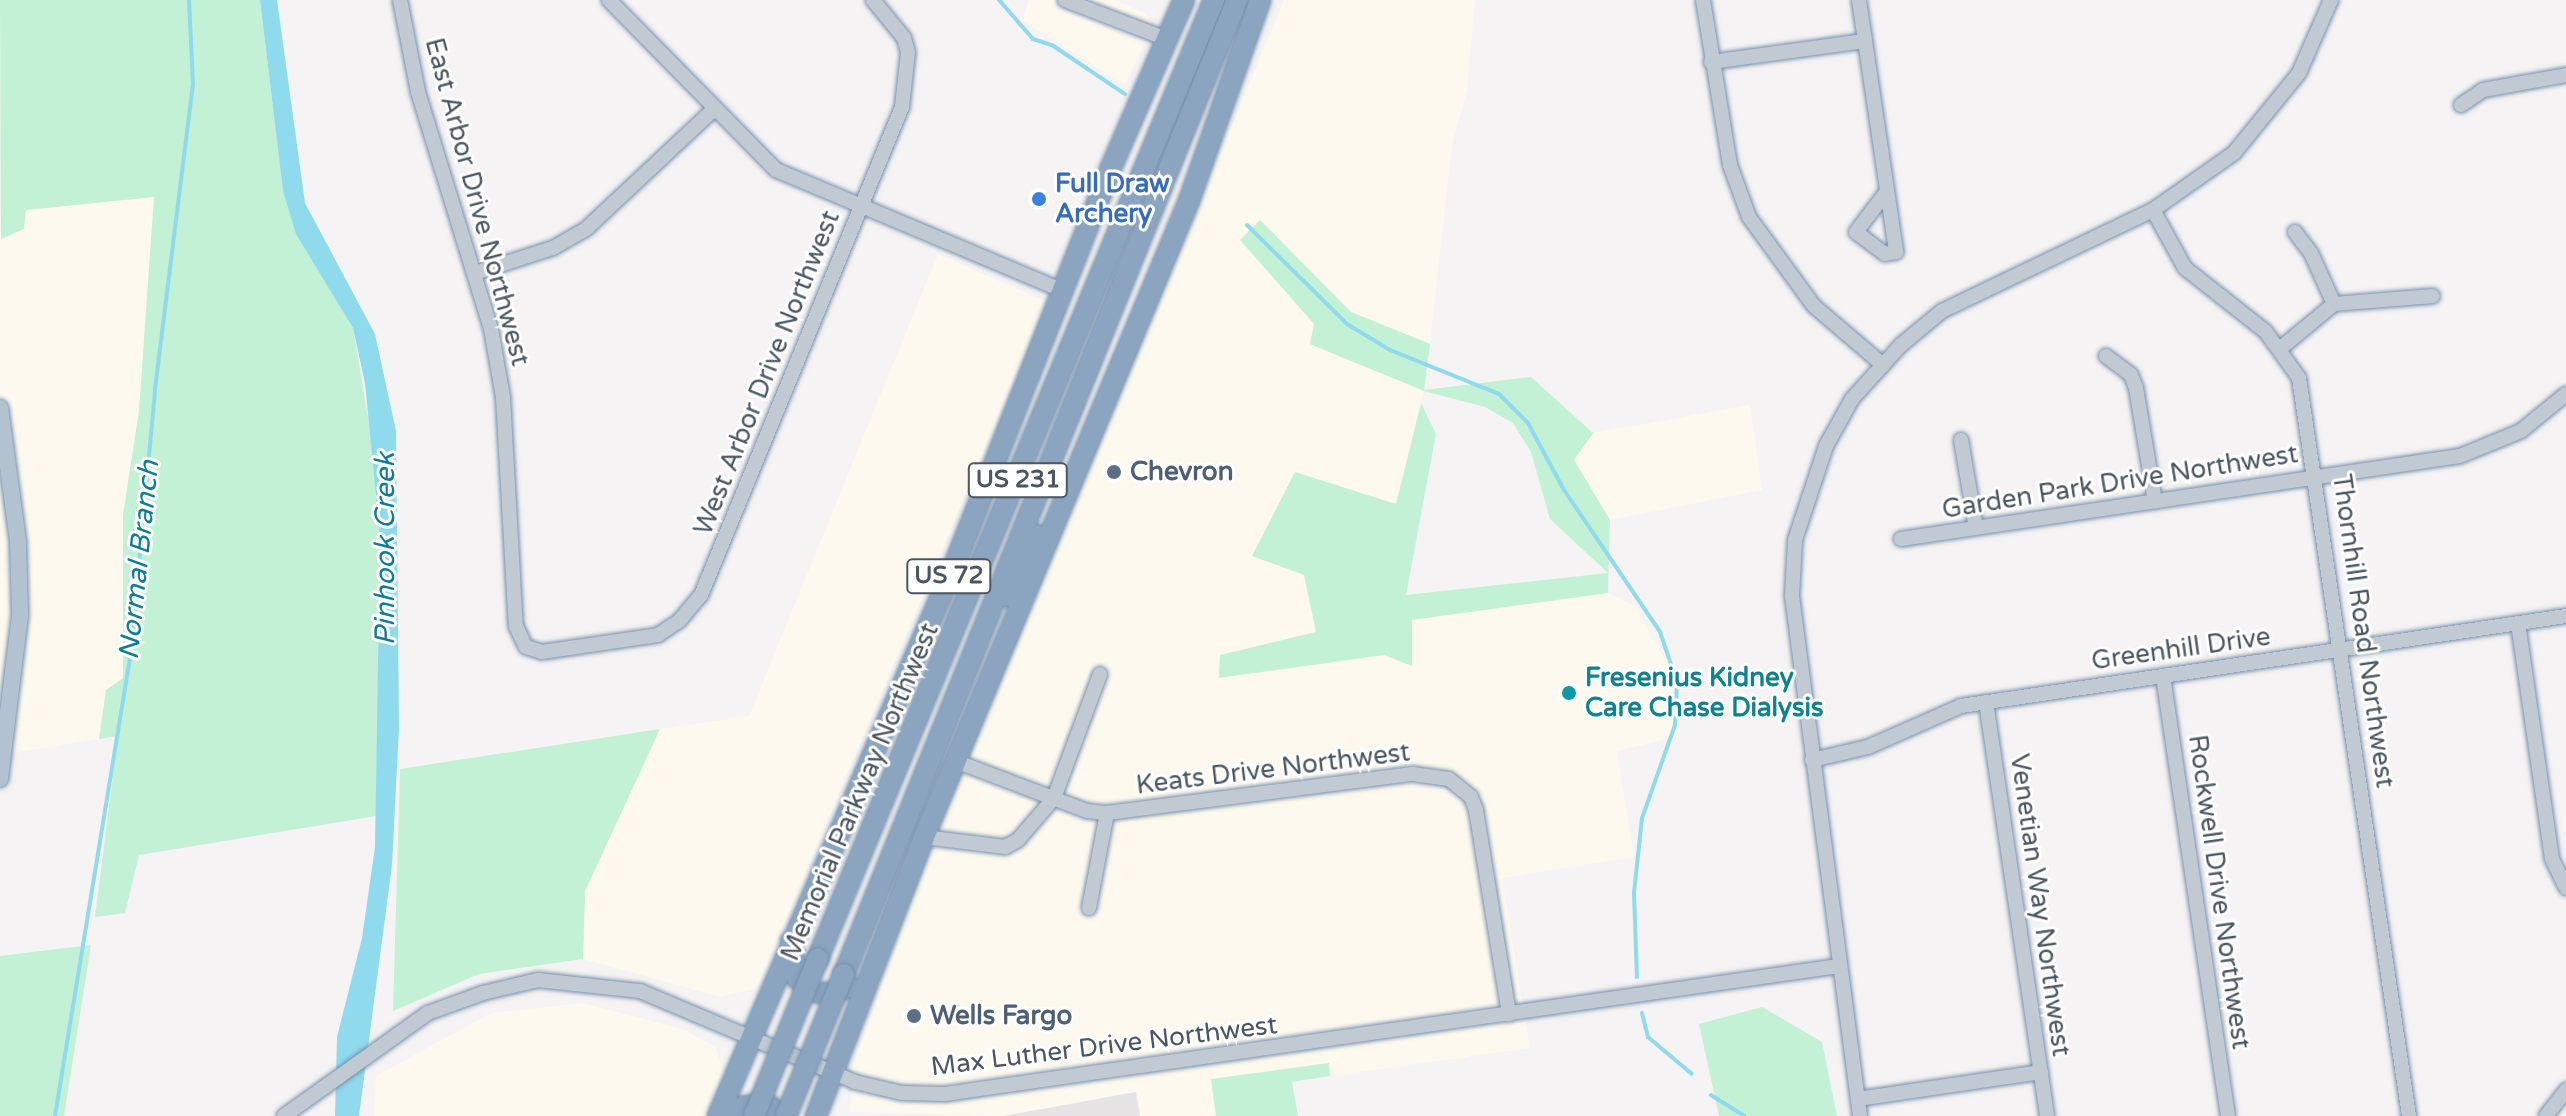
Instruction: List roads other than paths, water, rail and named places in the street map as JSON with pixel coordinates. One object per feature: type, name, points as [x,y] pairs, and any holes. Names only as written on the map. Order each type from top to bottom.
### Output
[{"type":"highway","name":"US 72","points":[[718,1116],[956,561],[1062,290],[1182,0]]},
{"type":"highway","name":"Memorial Parkway Northwest","points":[[754,1116],[1214,0]]},
{"type":"highway","name":"Memorial Parkway Northwest","points":[[785,1116],[1237,0]]},
{"type":"highway","name":"US 72","points":[[816,1116],[874,973],[924,837],[958,762],[1189,201],[1263,0]]},
{"type":"highway","points":[[975,646],[1070,485]]},
{"type":"highway","points":[[791,941],[798,979],[812,991],[845,990],[874,973]]},
{"type":"highway","points":[[731,1116],[742,1107],[765,1103],[785,1116]]},
{"type":"main road","points":[[0,408],[20,602],[0,779]]},
{"type":"street","name":"East Arbor Drive Northwest","points":[[400,0],[418,92],[475,273],[503,397],[516,626],[526,647],[533,650]]},
{"type":"street","points":[[609,0],[776,170],[861,210],[1062,290]]},
{"type":"street","name":"West Arbor Drive Northwest","points":[[533,650],[642,640],[658,635],[694,607],[902,107],[909,64],[904,38],[873,0]]},
{"type":"street","points":[[1065,0],[1166,35]]},
{"type":"street","points":[[1703,0],[1730,165],[1749,217],[1814,306],[1883,365]]},
{"type":"street","points":[[1859,0],[1885,194]]},
{"type":"street","points":[[1860,1116],[1792,596],[1795,540],[1838,421],[1883,365],[1942,311],[2153,210],[2207,175],[2254,130],[2299,73],[2331,0]]},
{"type":"street","points":[[1711,62],[1865,41]]},
{"type":"street","points":[[2461,105],[2483,90],[2566,75]]},
{"type":"street","points":[[475,273],[553,248],[587,228],[714,109]]},
{"type":"street","name":"Thornhill Road Northwest","points":[[2153,210],[2185,268],[2282,347],[2299,378],[2409,1116]]},
{"type":"street","points":[[2295,232],[2311,253],[2334,304]]},
{"type":"street","points":[[2282,347],[2334,304],[2433,296]]},
{"type":"street","points":[[2106,356],[2131,375],[2136,388],[2155,501]]},
{"type":"street","name":"Garden Park Drive Northwest","points":[[1901,539],[2460,456],[2493,446],[2543,418],[2566,394]]},
{"type":"street","points":[[1961,440],[1976,528]]},
{"type":"street","name":"Greenhill Drive","points":[[1812,760],[1840,756],[1951,709],[1986,702],[2566,616]]},
{"type":"street","points":[[2518,623],[2552,859],[2566,888]]},
{"type":"street","points":[[924,837],[1005,847],[1018,840],[1054,798],[1100,674]]},
{"type":"street","name":"Rockwell Drive Northwest","points":[[2163,676],[2228,1116]]},
{"type":"street","name":"Venetian Way Northwest","points":[[1986,702],[2047,1116]]},
{"type":"street","name":"Keats Drive Northwest","points":[[958,762],[1054,798],[1107,813],[1413,774],[1449,779],[1471,797],[1476,810],[1509,1014]]},
{"type":"street","points":[[1089,908],[1107,813]]},
{"type":"street","name":"Max Luther Drive Northwest","points":[[284,1116],[428,1013],[483,993],[538,980],[640,991],[751,1035],[834,1074],[884,1090],[957,1093],[1839,966]]},
{"type":"street","points":[[1858,1099],[2041,1072]]},
{"type":"street","points":[[2546,1116],[2566,1090]]},
{"type":"water","name":"Pinhook Creek","points":[[260,0],[277,0],[305,203],[375,334],[396,431],[399,728],[392,865],[359,1116],[335,1116],[337,1037],[362,938],[375,847],[380,536],[365,383],[353,328],[296,234],[283,191]]},
{"type":"waterway","name":"Normal Branch","points":[[55,1116],[131,650],[155,389],[193,84],[189,0]]},
{"type":"waterway","points":[[999,0],[1033,39],[1052,45],[1125,94]]},
{"type":"waterway","points":[[1247,225],[1347,324],[1390,350],[1499,394],[1528,423],[1564,490],[1660,632],[1677,682],[1675,725],[1642,818],[1634,893],[1637,977]]},
{"type":"waterway","points":[[1642,1013],[1648,1037],[1692,1074]]},
{"type":"waterway","points":[[1711,1095],[1744,1116]]},
{"type":"place","name":"Full Draw Archery","points":[[1039,199]]},
{"type":"place","name":"Chevron","points":[[1114,472]]},
{"type":"place","name":"Fresenius Kidney Care Chase Dialysis","points":[[1569,693]]},
{"type":"place","name":"Wells Fargo","points":[[914,1016]]}]
